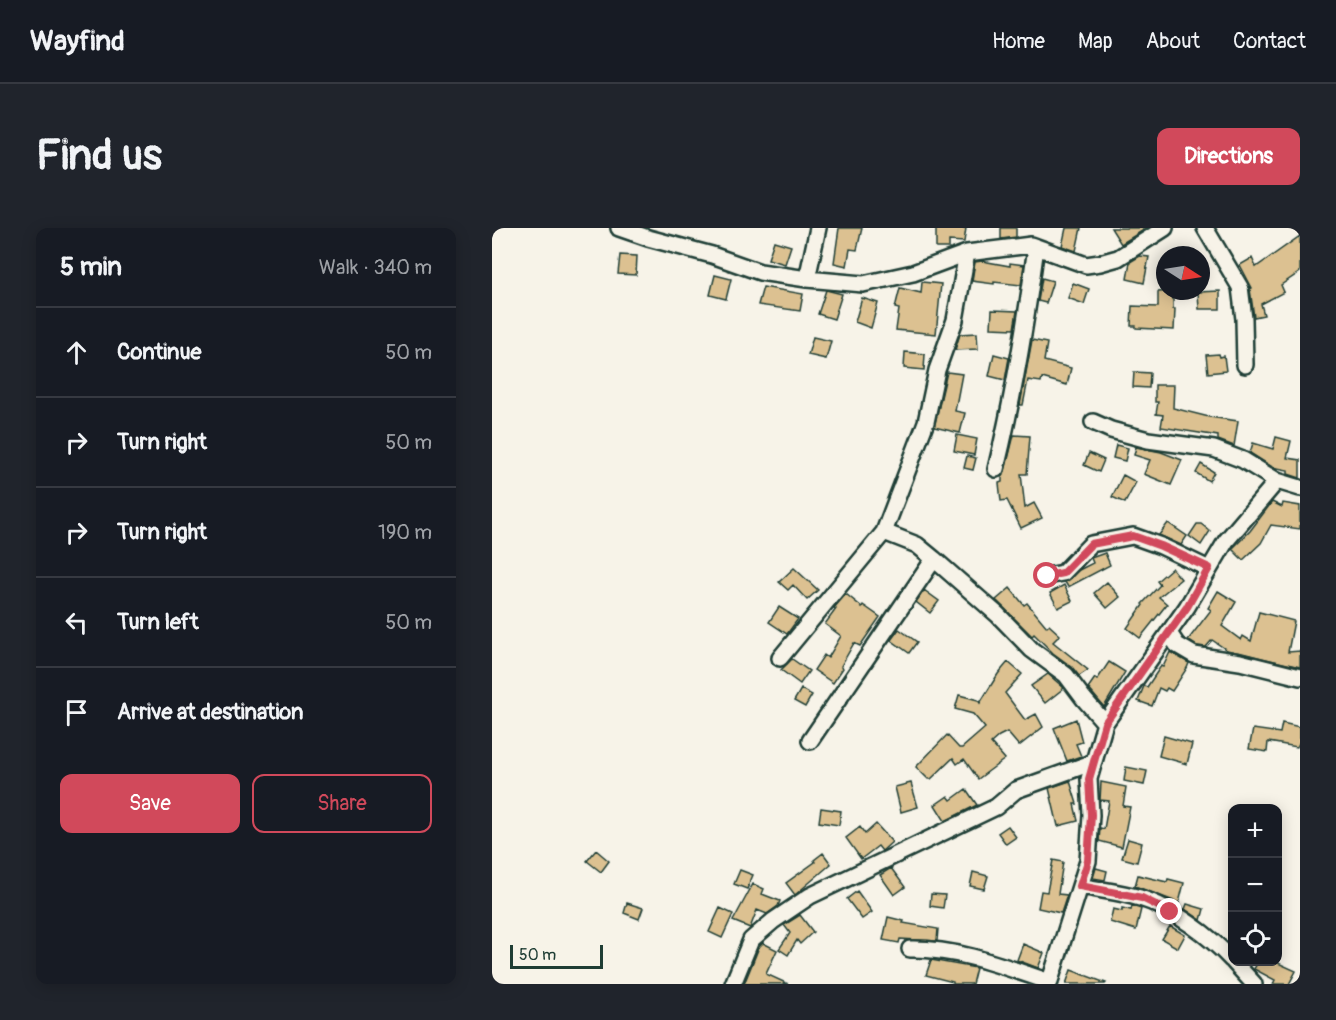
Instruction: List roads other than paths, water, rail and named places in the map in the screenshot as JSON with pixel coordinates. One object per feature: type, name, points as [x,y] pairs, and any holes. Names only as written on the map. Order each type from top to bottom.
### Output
[{"type":"street","points":[[619,228],[712,255],[760,272],[863,284],[913,273],[967,253],[1031,245],[1086,265],[1100,263],[1118,258],[1165,228]]},
{"type":"street","points":[[807,279],[818,228]]},
{"type":"street","points":[[1205,228],[1240,287],[1244,320],[1245,365]]},
{"type":"street","points":[[996,469],[1012,407],[1036,247]]},
{"type":"street","points":[[780,658],[884,532],[926,422],[937,370],[955,320],[967,253]]},
{"type":"street","points":[[1093,422],[1111,430],[1148,440],[1214,448],[1243,460],[1277,481],[1300,488]]},
{"type":"street","points":[[910,950],[926,949],[984,960],[1050,983],[1088,861],[1091,815],[1089,779],[1105,723],[1169,633],[1226,541],[1277,481]]},
{"type":"street","points":[[884,532],[917,544],[998,615],[1032,650],[1066,675],[1105,723]]},
{"type":"street","points":[[1047,576],[1063,573],[1091,544],[1133,536],[1209,568]]},
{"type":"street","points":[[810,741],[934,559]]},
{"type":"street","points":[[1169,633],[1177,645],[1194,655],[1240,662],[1300,676]]},
{"type":"street","points":[[733,984],[751,940],[773,921],[810,896],[996,807],[1016,790],[1094,762]]},
{"type":"street","points":[[1080,886],[1142,898],[1170,912],[1220,946],[1228,955]]},
{"type":"street","points":[[1238,966],[1254,984]]}]
